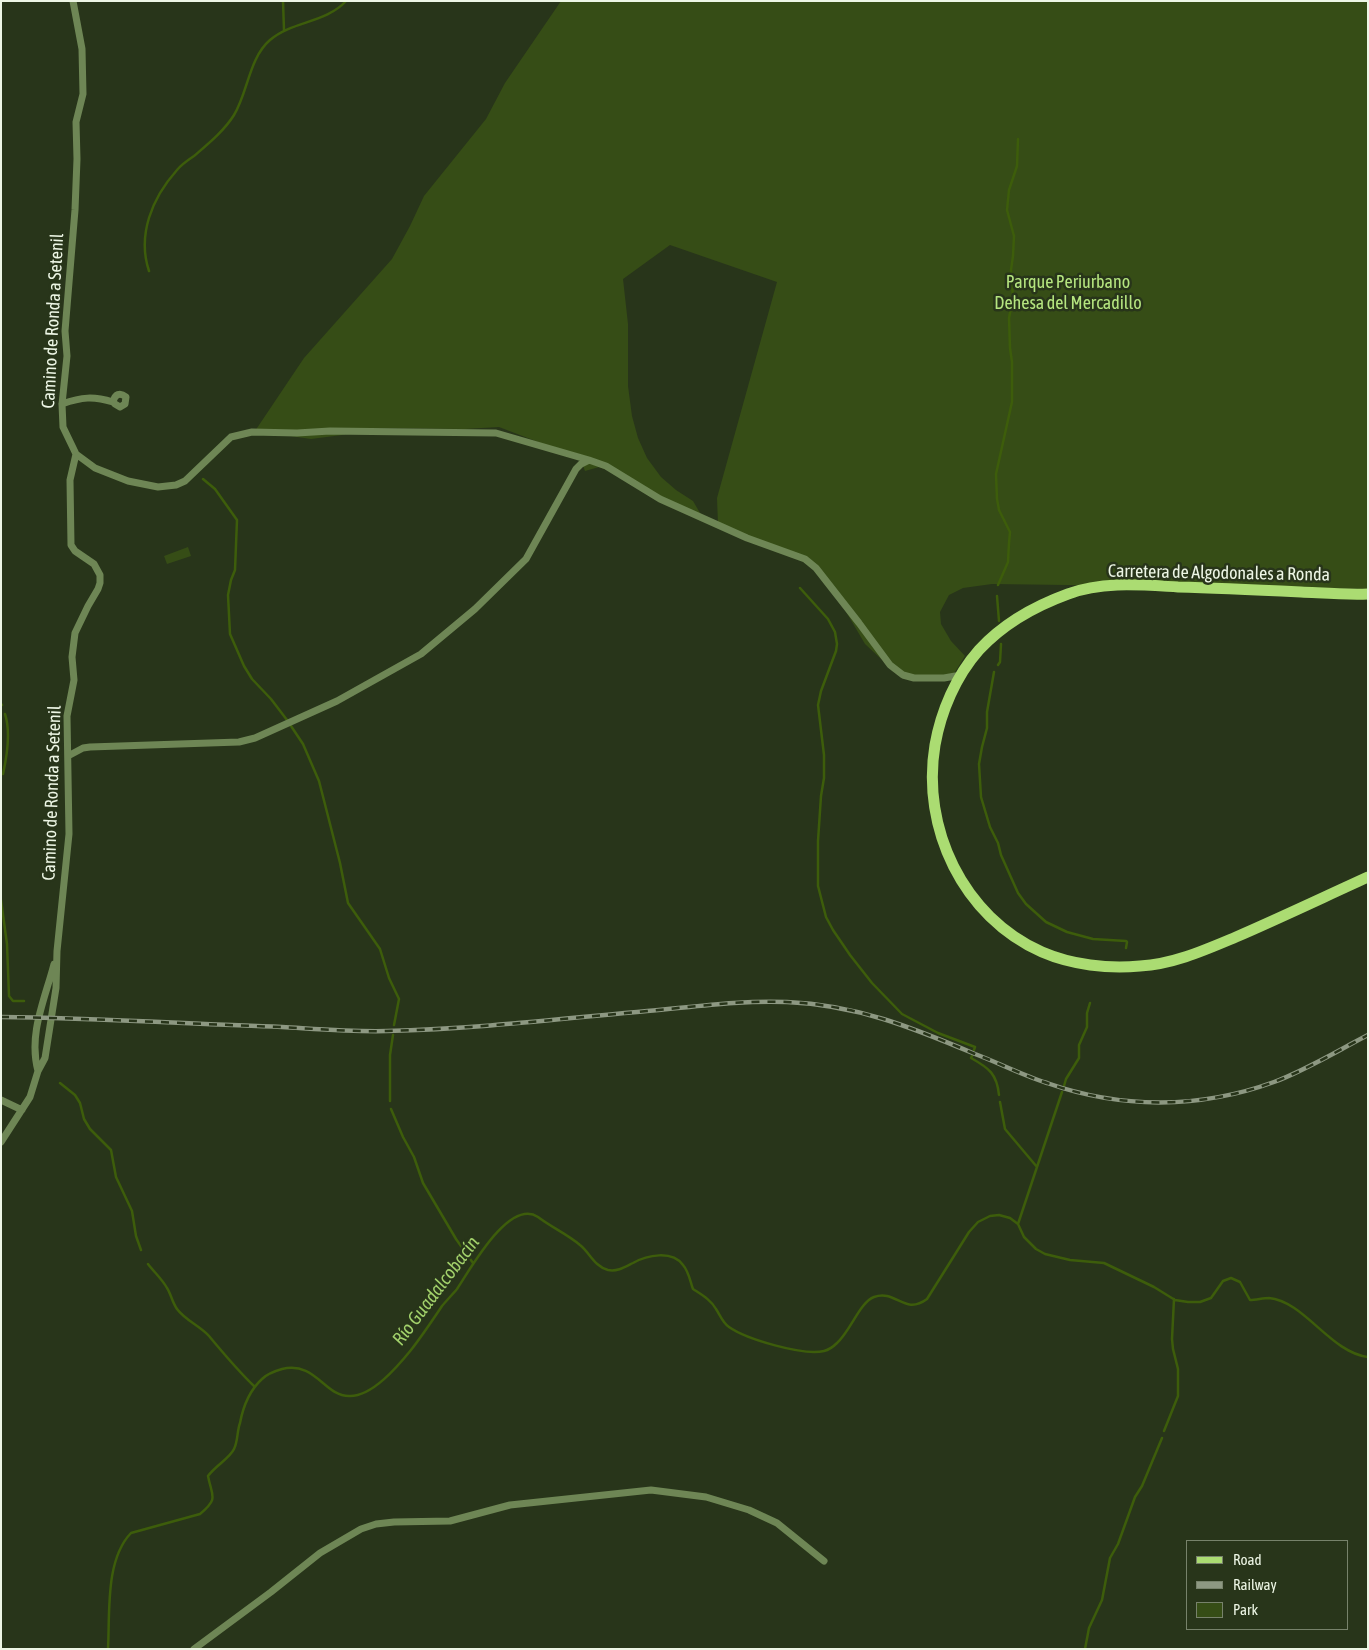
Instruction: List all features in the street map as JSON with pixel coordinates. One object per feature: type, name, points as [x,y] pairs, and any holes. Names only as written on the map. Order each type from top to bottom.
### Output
[{"type":"main road","name":"Carretera de Algodonales a Ronda","points":[[1368,594],[1120,584],[1071,592],[1039,605],[1007,626],[980,649],[961,675],[947,703],[936,735],[932,760],[932,798],[936,821],[951,862],[960,880],[989,916],[1006,930],[1042,952],[1063,959],[1096,966],[1140,966],[1191,956],[1368,877]]},
{"type":"street","name":"Camino de Ronda a Setenil","points":[[1,1142],[30,1097],[38,1071],[46,1058],[56,988],[69,834],[67,716],[74,680],[72,657],[76,632],[100,583],[100,576],[94,564],[75,551],[71,545],[70,480],[76,454],[63,427],[62,404],[67,356],[65,332],[75,210],[76,122],[83,94],[82,48],[73,1]]},
{"type":"street","points":[[62,404],[87,397],[113,402]]},
{"type":"street","points":[[76,454],[95,468],[128,481],[158,487],[176,485],[185,481],[231,437],[252,432],[496,433],[606,466],[660,499],[747,538],[805,559],[816,568],[860,623],[890,665],[903,675],[914,678],[944,678],[961,675]]},
{"type":"street","points":[[68,756],[83,748],[90,747],[239,742],[269,732],[337,701],[421,654],[475,610],[526,559],[576,470],[581,464],[589,460]]},
{"type":"street","name":"Camino de Ronda a Setenil","points":[[38,1071],[36,1062],[37,1021],[58,951]]},
{"type":"street","points":[[1,1100],[22,1110]]},
{"type":"street","points":[[194,1649],[320,1553],[361,1529],[376,1524],[394,1522],[450,1521],[510,1505],[651,1490],[706,1497],[750,1510],[777,1523],[824,1561]]},
{"type":"green space","name":"Parque Periurbano Dehesa del Mercadillo","points":[[561,1],[1368,1],[1368,589],[992,584],[963,588],[949,595],[940,612],[941,624],[951,641],[965,656],[950,680],[913,677],[896,670],[865,644],[835,593],[818,573],[804,562],[718,524],[717,498],[777,282],[670,245],[623,279],[628,324],[628,386],[632,416],[638,438],[647,458],[661,477],[693,501],[703,518],[650,492],[634,480],[599,467],[585,471],[580,458],[499,427],[465,429],[370,428],[342,435],[311,439],[255,431],[304,358],[392,259],[424,196],[486,119],[505,83]]},
{"type":"green space","points":[[188,547],[191,556],[167,564],[164,556]]},
{"type":"waterway","points":[[283,1],[284,30]]},
{"type":"waterway","points":[[149,271],[145,244],[146,231],[149,218],[160,193],[179,168],[221,132],[230,121],[239,106],[257,56],[263,47],[270,40],[288,29],[329,14],[346,1]]},
{"type":"waterway","points":[[998,585],[1008,562],[1010,532],[999,510],[996,474],[1012,402],[1009,318],[1013,297],[1011,270],[1014,236],[1007,210],[1009,190],[1017,166],[1018,139]]},
{"type":"waterway","points":[[203,479],[215,489],[237,520],[235,570],[228,595],[230,634],[252,679],[287,720]]},
{"type":"waterway","points":[[800,588],[828,619],[835,632],[837,644],[818,705],[824,755],[824,778],[818,841],[818,886],[826,917],[850,955],[872,983],[902,1014],[938,1033],[975,1047],[974,1050]]},
{"type":"waterway","points":[[997,596],[999,621]]},
{"type":"waterway","points":[[998,665],[1000,662],[1001,644]]},
{"type":"waterway","points":[[994,672],[987,712],[987,728],[979,764],[981,797],[990,827],[1018,893],[1026,904],[1046,922],[1067,932],[1093,939],[1126,941],[1126,948]]},
{"type":"waterway","points":[[3,774],[8,736],[5,714]]},
{"type":"waterway","points":[[291,726],[303,744],[319,781],[348,903],[380,949],[389,978],[399,999],[394,1025]]},
{"type":"waterway","points":[[1,900],[7,944],[9,996],[13,1001],[24,1001]]},
{"type":"waterway","points":[[1064,1086],[1066,1079],[1079,1058],[1079,1045],[1087,1027],[1087,1013],[1090,1003]]},
{"type":"waterway","points":[[390,1101],[390,1055],[393,1035]]},
{"type":"waterway","points":[[972,1056],[971,1058],[991,1072],[999,1095]]},
{"type":"waterway","points":[[60,1083],[75,1095],[90,1129],[111,1150],[116,1177],[132,1211],[136,1236],[141,1250]]},
{"type":"waterway","points":[[1018,1224],[1062,1092]]},
{"type":"waterway","points":[[1000,1102],[1005,1129],[1037,1167]]},
{"type":"waterway","points":[[391,1109],[414,1157],[423,1183],[456,1239],[473,1263]]},
{"type":"waterway","name":"Río Guadalcobacín","points":[[108,1649],[110,1588],[117,1557],[123,1544],[131,1533],[200,1514],[206,1509],[213,1497],[208,1476],[234,1449],[245,1405],[258,1383],[271,1373],[282,1369],[294,1368],[312,1374],[340,1395],[358,1395],[375,1386],[392,1372],[411,1350],[442,1306],[457,1289],[481,1253],[503,1226],[515,1218],[527,1214],[538,1217],[570,1237],[584,1248],[599,1266],[608,1270],[621,1269],[652,1256],[673,1257],[685,1268],[693,1289],[712,1303],[729,1327],[748,1337],[789,1349],[815,1352],[830,1348],[842,1338],[864,1305],[874,1297],[888,1296],[912,1305],[927,1299],[969,1232],[978,1222],[990,1216],[999,1215],[1010,1218],[1018,1224],[1024,1237],[1036,1249],[1045,1254],[1070,1260],[1104,1263],[1154,1287],[1175,1300],[1200,1302],[1211,1298],[1223,1281],[1231,1278],[1240,1282],[1250,1300],[1269,1298],[1282,1301],[1306,1317],[1342,1347],[1368,1357]]},
{"type":"waterway","points":[[148,1264],[165,1285],[180,1313],[209,1336],[255,1387]]},
{"type":"waterway","points":[[1164,1431],[1178,1396],[1178,1369],[1172,1339],[1174,1299]]},
{"type":"waterway","points":[[1085,1649],[1089,1628],[1102,1600],[1110,1558],[1118,1544],[1135,1497],[1142,1486],[1162,1438]]},
{"type":"railway","points":[[1,1017],[387,1031],[485,1026],[734,1003],[787,1002],[837,1008],[906,1026],[1038,1080],[1075,1092],[1103,1098],[1160,1102],[1218,1097],[1274,1082],[1310,1066],[1368,1035]]}]
